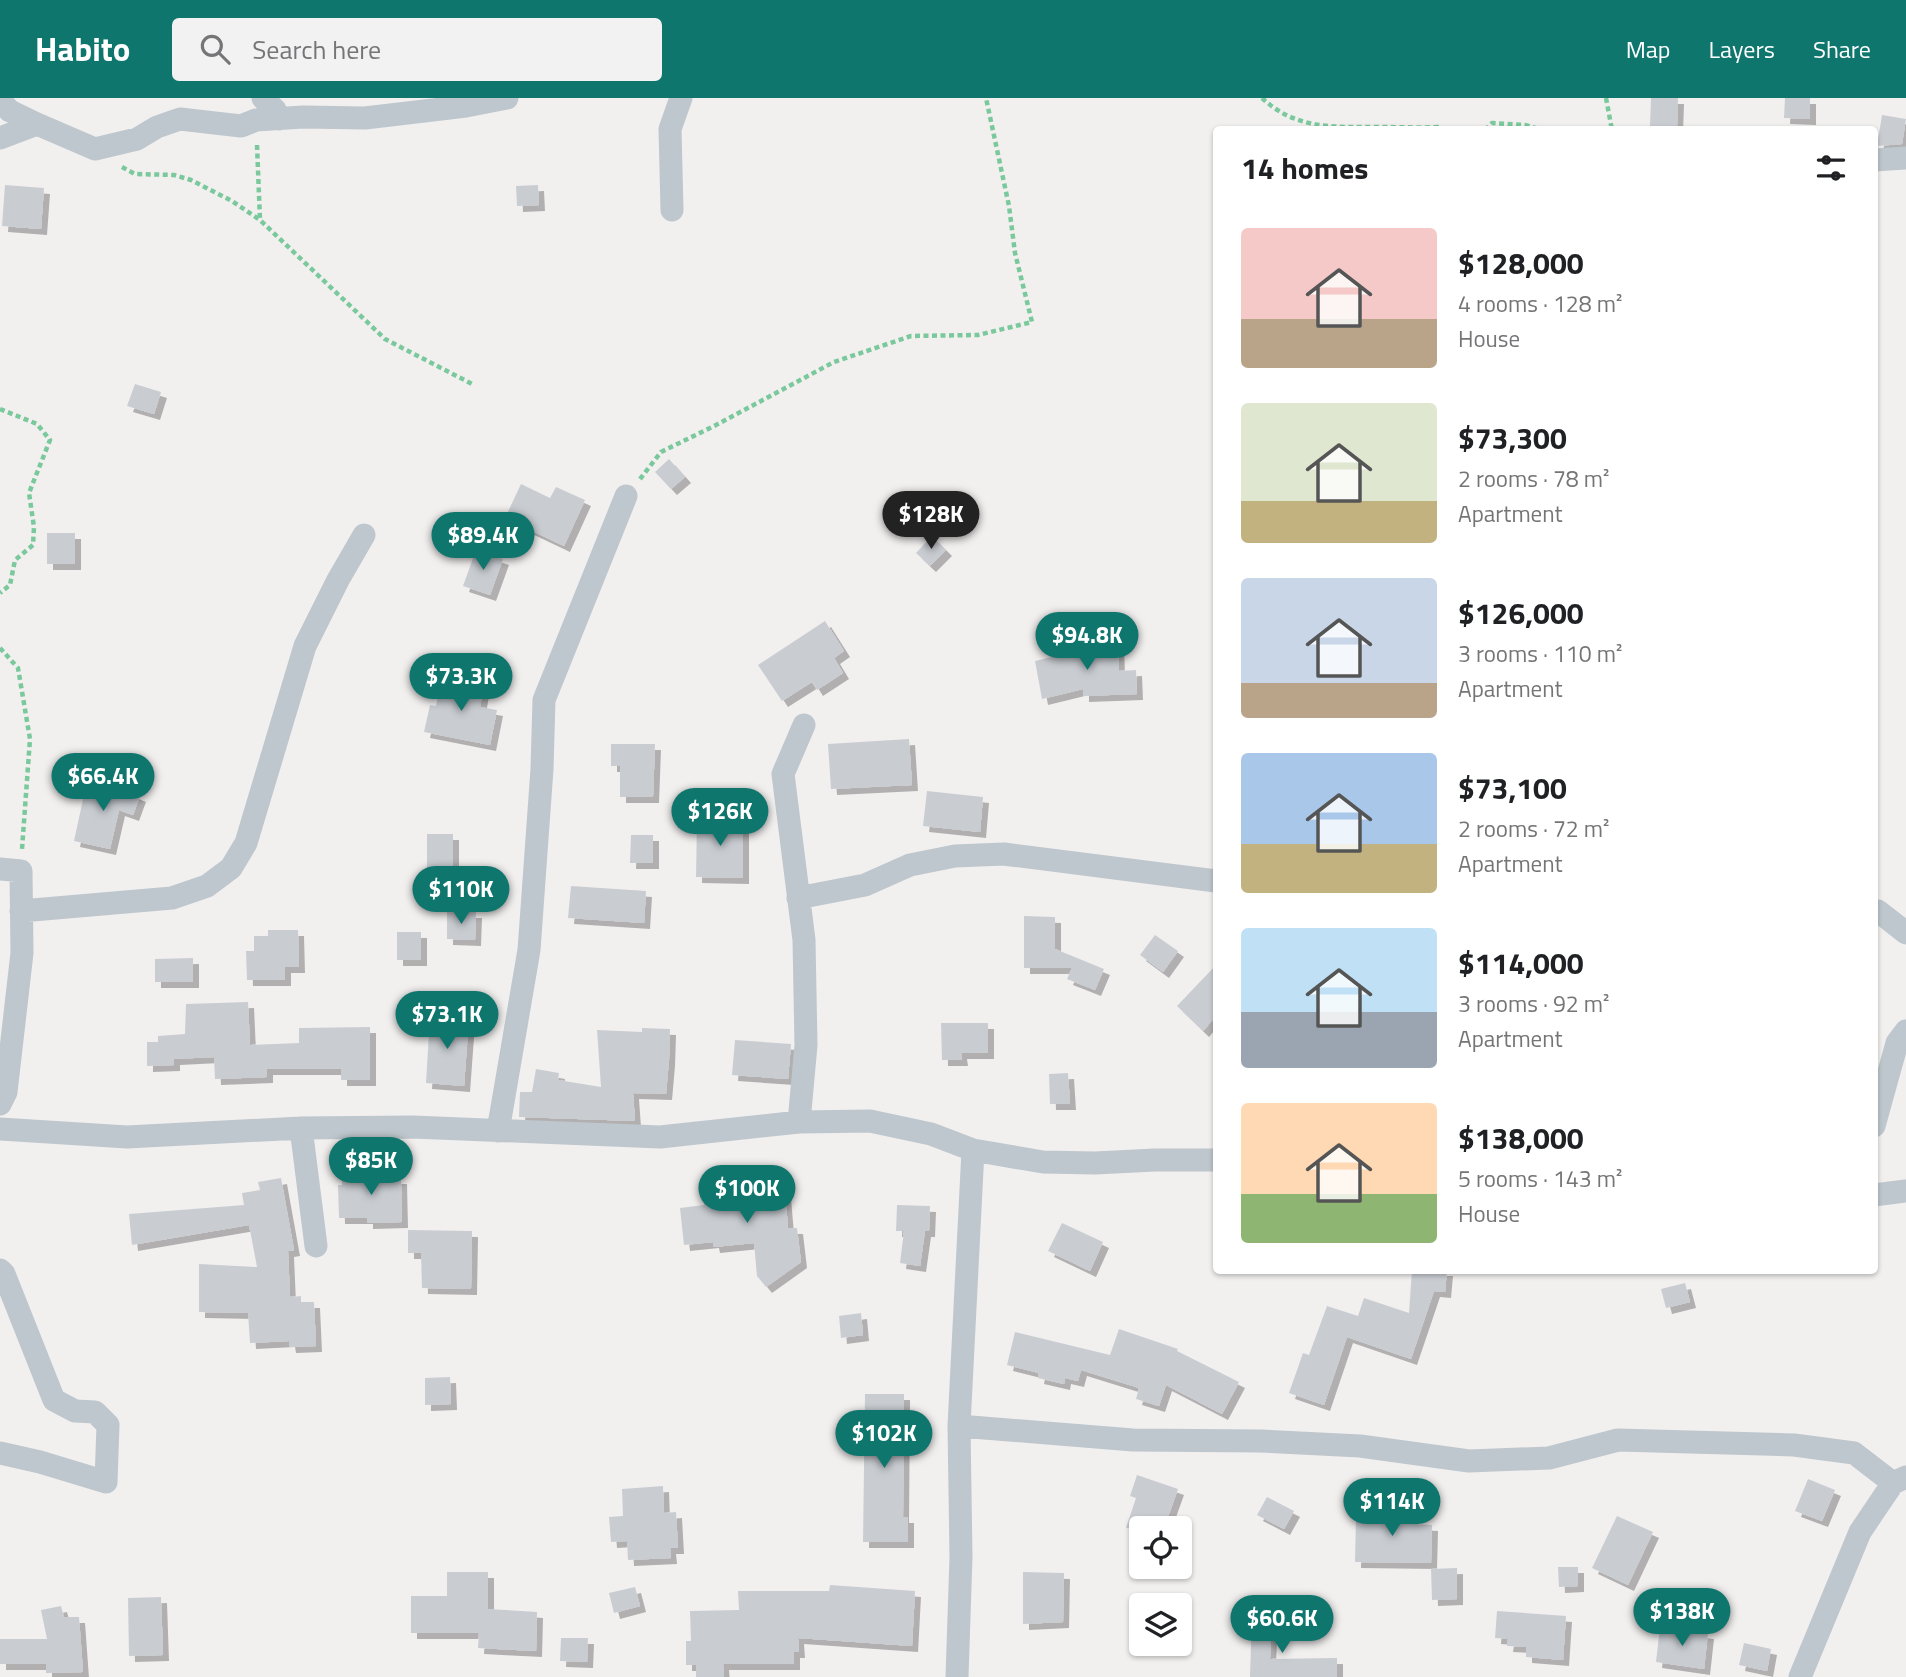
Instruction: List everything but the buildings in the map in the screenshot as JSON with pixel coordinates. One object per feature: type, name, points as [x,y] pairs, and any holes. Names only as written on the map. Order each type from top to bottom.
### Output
[{"type":"street","points":[[0,101],[10,111],[95,149],[137,139],[157,127],[180,119],[241,126],[266,112],[365,118],[466,106],[507,98]]},
{"type":"street","points":[[672,210],[670,129],[681,98]]},
{"type":"street","points":[[0,138],[37,124]]},
{"type":"street","points":[[1878,160],[1906,158]]},
{"type":"street","points":[[498,1131],[529,950],[542,769],[544,700],[626,496]]},
{"type":"street","points":[[21,911],[172,898],[206,886],[232,868],[246,843],[305,646],[364,535]]},
{"type":"street","points":[[799,1122],[806,1045],[804,940],[783,774],[804,725]]},
{"type":"street","points":[[798,898],[865,885],[910,865],[967,855],[1004,854],[1213,881]]},
{"type":"street","points":[[0,1104],[6,1092],[22,953],[21,911],[10,870]]},
{"type":"street","points":[[1878,911],[1906,933]]},
{"type":"street","points":[[1878,1112],[1897,1043],[1906,1031]]},
{"type":"street","points":[[0,1129],[127,1137],[301,1128],[413,1127],[660,1137],[799,1122],[870,1121],[931,1134],[973,1150],[1043,1162],[1213,1160]]},
{"type":"street","points":[[301,1128],[316,1247]]},
{"type":"street","points":[[957,1677],[961,1557],[960,1426],[973,1150]]},
{"type":"street","points":[[1878,1195],[1906,1191]]},
{"type":"street","points":[[0,1270],[4,1274],[54,1401],[75,1411],[95,1412],[108,1424],[106,1482],[0,1453]]},
{"type":"street","points":[[960,1426],[1133,1440],[1261,1441],[1360,1446],[1469,1461],[1549,1458],[1618,1440],[1794,1444],[1854,1453],[1900,1480],[1860,1532],[1800,1677]]},
{"type":"path","points":[[626,496],[661,452],[834,362],[911,336],[978,335],[1032,322],[1014,253],[1009,206],[986,98]]},
{"type":"path","points":[[1262,98],[1291,118],[1316,126]]},
{"type":"path","points":[[1606,98],[1611,126]]},
{"type":"path","points":[[260,220],[266,112]]},
{"type":"path","points":[[1489,126],[1492,123],[1528,126]]},
{"type":"path","points":[[95,149],[111,162],[135,174],[174,175],[191,180],[232,201],[260,220],[385,339],[474,385]]},
{"type":"path","points":[[0,409],[37,424],[50,440],[29,493],[34,527],[33,545],[15,560],[10,584],[0,593]]},
{"type":"path","points":[[0,648],[18,668],[30,739],[10,870]]}]
